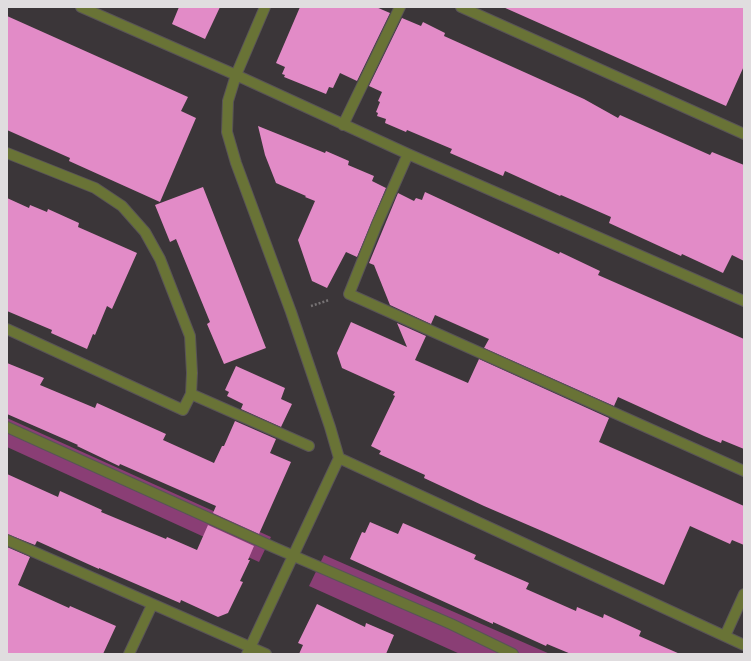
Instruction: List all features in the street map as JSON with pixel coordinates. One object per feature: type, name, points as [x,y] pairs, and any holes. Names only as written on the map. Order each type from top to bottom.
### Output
[{"type":"street","points":[[81,7],[236,75],[408,154],[744,301]]},
{"type":"street","points":[[248,650],[339,458],[291,312],[236,163],[227,132],[228,101],[236,75],[265,7]]},
{"type":"street","points":[[343,125],[400,7]]},
{"type":"street","points":[[461,7],[744,134]]},
{"type":"street","points":[[7,153],[95,188],[122,206],[145,232],[160,259],[190,336],[192,373],[190,394],[183,410],[7,329]]},
{"type":"street","points":[[408,154],[377,224],[349,294],[744,471]]},
{"type":"street","points":[[190,394],[309,446]]},
{"type":"street","points":[[7,427],[293,556],[451,624],[513,654]]},
{"type":"street","points":[[339,458],[744,645]]},
{"type":"street","points":[[7,540],[248,650],[266,654]]},
{"type":"street","points":[[725,636],[744,594]]},
{"type":"street","points":[[129,654],[152,605]]},
{"type":"path","points":[[291,312],[349,294]]},
{"type":"shaded area","points":[[7,418],[271,537],[259,562],[7,447]]},
{"type":"shaded area","points":[[324,555],[550,654],[460,654],[309,586]]},
{"type":"building","points":[[179,7],[220,7],[205,39],[172,24]]},
{"type":"building","points":[[300,7],[376,7],[390,13],[357,81],[340,73],[333,88],[329,87],[326,94],[284,77],[285,75],[282,74],[285,67],[276,63]]},
{"type":"building","points":[[503,7],[744,7],[744,66],[726,106]]},
{"type":"building","points":[[7,16],[188,97],[181,111],[196,118],[160,202],[69,161],[70,158],[7,130]]},
{"type":"building","points":[[402,18],[421,26],[423,22],[445,33],[444,36],[584,99],[618,118],[620,115],[710,155],[712,152],[744,165],[744,261],[732,255],[723,273],[682,254],[681,256],[609,223],[611,217],[505,171],[503,176],[450,153],[452,149],[407,130],[406,132],[385,123],[386,119],[377,116],[378,113],[376,112],[380,102],[378,101],[382,92],[369,86]]},
{"type":"building","points":[[258,126],[349,161],[348,165],[374,176],[372,181],[386,188],[357,257],[346,252],[327,288],[312,281],[298,240],[315,201],[276,183],[265,155]]},
{"type":"building","points":[[203,187],[266,348],[224,364],[207,324],[210,322],[176,239],[170,242],[155,205]]},
{"type":"building","points":[[425,192],[559,254],[560,252],[600,271],[598,275],[744,339],[744,449],[722,440],[721,443],[704,436],[618,397],[614,406],[484,348],[489,339],[435,315],[431,324],[390,305],[374,265],[369,263],[398,193],[414,201],[416,198],[422,200]]},
{"type":"building","points":[[7,198],[29,208],[30,205],[47,212],[48,209],[79,223],[78,227],[137,253],[112,309],[107,306],[95,335],[93,334],[87,349],[51,333],[52,330],[7,311]]},
{"type":"building","points":[[351,322],[407,347],[397,323],[426,336],[415,360],[468,383],[479,359],[609,418],[599,442],[744,506],[744,545],[732,540],[730,544],[690,526],[664,585],[484,506],[424,478],[425,475],[379,454],[381,451],[371,446],[395,396],[393,395],[395,392],[342,368],[337,353]]},
{"type":"building","points":[[7,363],[44,378],[40,385],[95,408],[97,403],[166,434],[163,440],[214,463],[222,446],[224,446],[235,421],[276,439],[270,453],[291,462],[259,534],[213,513],[216,506],[120,464],[119,466],[77,446],[78,445],[7,414]]},
{"type":"building","points":[[236,366],[285,388],[281,399],[292,404],[281,427],[241,409],[243,404],[227,396],[229,392],[225,390]]},
{"type":"building","points":[[7,474],[58,497],[60,491],[102,510],[101,512],[197,550],[208,525],[254,546],[248,560],[250,560],[240,581],[243,582],[228,613],[218,617],[181,600],[180,603],[99,569],[37,541],[35,545],[7,534]]},
{"type":"building","points":[[370,522],[398,534],[403,523],[476,555],[474,559],[529,583],[526,589],[576,611],[577,607],[603,618],[604,614],[641,631],[639,636],[680,654],[571,654],[547,644],[546,646],[493,622],[493,624],[350,559],[362,532],[365,533]]},
{"type":"building","points":[[7,547],[30,557],[18,585],[69,608],[70,606],[116,626],[103,654],[7,654]]},
{"type":"building","points":[[317,604],[365,627],[366,623],[394,635],[386,654],[299,654],[303,645],[298,643]]}]
